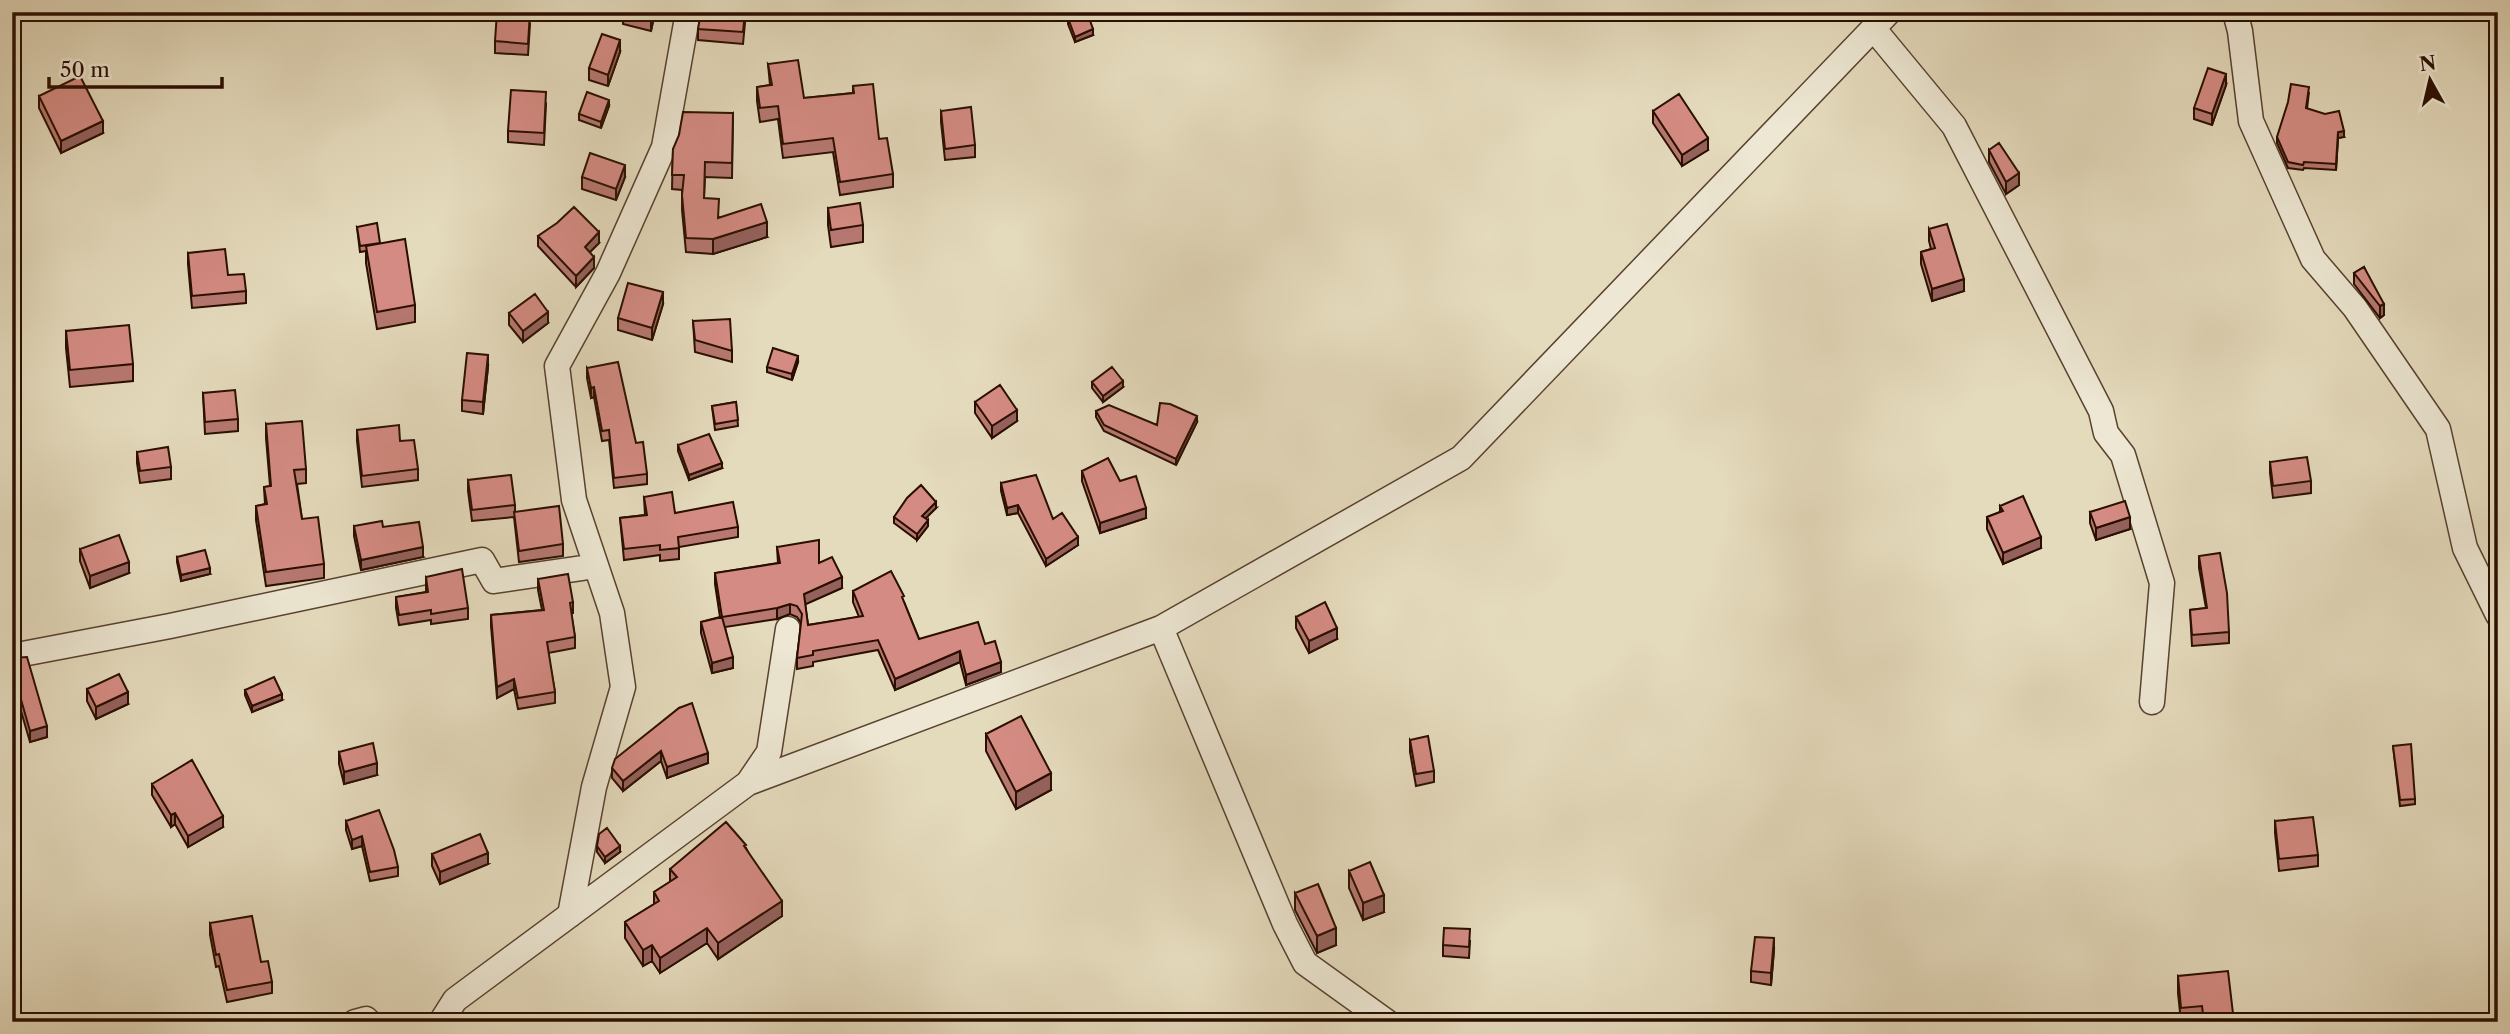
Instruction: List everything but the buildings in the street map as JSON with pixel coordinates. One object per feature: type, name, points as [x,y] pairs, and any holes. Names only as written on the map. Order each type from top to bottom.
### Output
[{"type":"street","points":[[570,915],[594,787],[623,687],[612,613],[574,500],[557,366],[608,273],[664,147],[688,12]]},
{"type":"street","points":[[2235,12],[2240,31],[2251,121],[2314,260],[2355,309],[2438,429],[2465,548],[2498,615]]},
{"type":"street","points":[[441,1022],[455,1000],[748,783],[1161,628],[1461,458],[1881,20],[1954,127],[2101,411],[2106,433],[2123,456],[2162,583],[2152,702]]},
{"type":"street","points":[[12,656],[170,626],[482,560],[494,581],[596,566]]},
{"type":"street","points":[[1161,628],[1284,924],[1305,963],[1387,1022]]},
{"type":"street","points":[[748,783],[769,752],[788,629]]},
{"type":"street","points":[[355,1022],[366,1019],[369,1022]]}]
